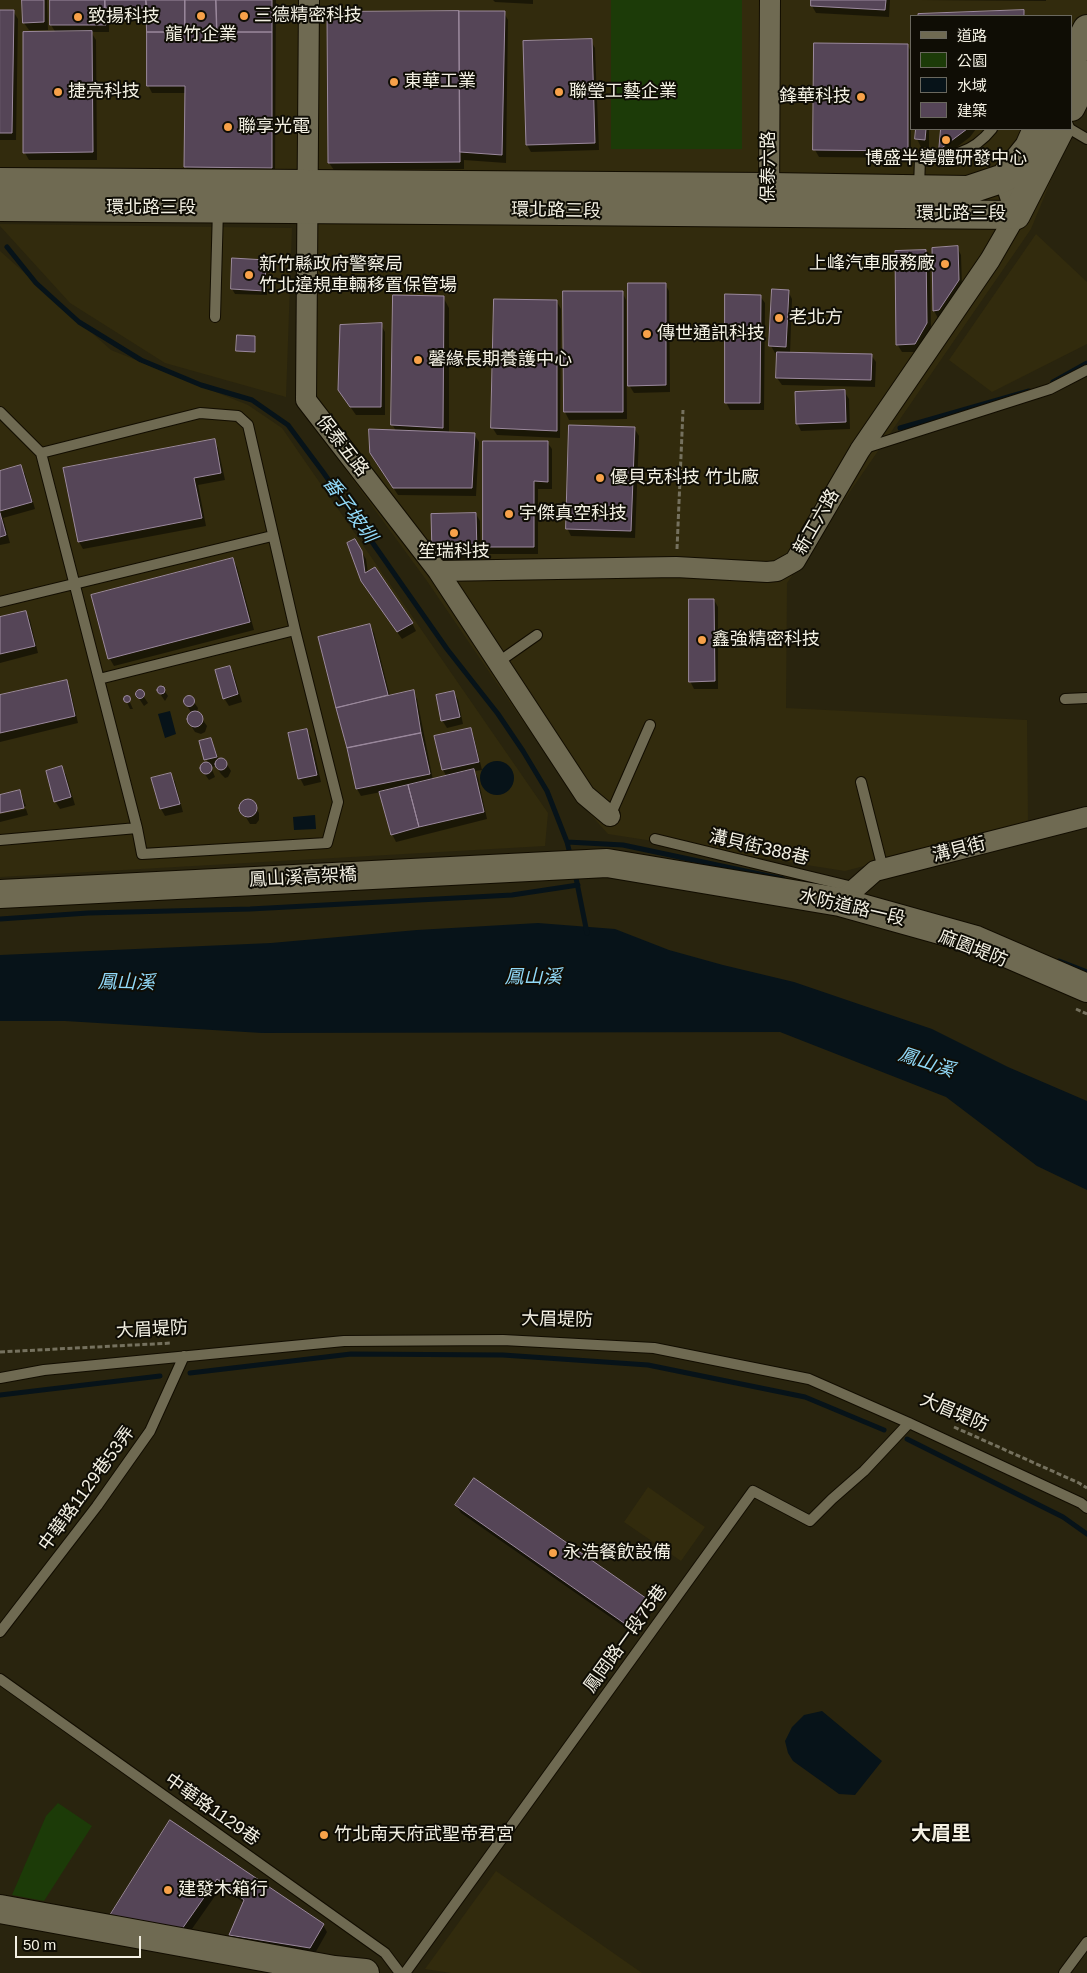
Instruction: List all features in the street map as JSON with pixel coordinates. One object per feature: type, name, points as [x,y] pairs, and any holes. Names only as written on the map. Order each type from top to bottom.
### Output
[{"type":"street","name":"保泰五路","points":[[309,0],[306,400],[438,571],[585,795],[610,816]]},
{"type":"street","name":"保泰六路","points":[[769,214],[770,0]]},
{"type":"street","points":[[1072,60],[1087,28]]},
{"type":"street","points":[[1072,105],[1087,76]]},
{"type":"street","name":"環北路三段","points":[[0,207],[218,208],[308,196],[769,187],[968,190],[1004,178],[1028,146],[1036,130]]},
{"type":"street","name":"環北路三段","points":[[0,182],[769,214],[1016,214],[1059,130]]},
{"type":"street","points":[[1004,178],[1016,214]]},
{"type":"street","name":"新工六路","points":[[438,571],[676,567],[767,572],[777,571],[795,561],[860,450],[990,260],[1016,214]]},
{"type":"street","name":"溝貝街","points":[[848,895],[875,871],[1087,817]]},
{"type":"street","name":"水防道路一段","points":[[606,863],[848,895],[976,940],[1078,997]]},
{"type":"street","name":"鳳山溪高架橋","points":[[0,894],[606,863]]},
{"type":"street","points":[[0,1909],[334,1970],[365,1973]]},
{"type":"lane","points":[[919,189],[920,158],[951,156],[971,147],[991,130]]},
{"type":"lane","points":[[1072,130],[1087,139]]},
{"type":"lane","points":[[215,317],[218,208]]},
{"type":"lane","points":[[860,450],[1050,390],[1087,370]]},
{"type":"lane","points":[[0,412],[40,453],[137,828],[142,854],[327,843],[338,802],[294,630],[248,425],[238,416],[200,413],[40,453]]},
{"type":"lane","points":[[0,602],[272,536]]},
{"type":"lane","points":[[99,679],[294,630]]},
{"type":"lane","points":[[498,663],[537,636]]},
{"type":"lane","points":[[1065,699],[1087,698]]},
{"type":"lane","points":[[610,816],[650,725]]},
{"type":"lane","points":[[861,782],[883,869]]},
{"type":"lane","points":[[0,840],[137,828]]},
{"type":"lane","name":"溝貝街388巷","points":[[655,839],[848,895]]},
{"type":"lane","points":[[0,1378],[44,1370],[344,1341],[503,1340],[654,1348],[809,1379],[909,1423],[1081,1503],[1087,1508]]},
{"type":"lane","name":"中華路1129巷53弄","points":[[0,1632],[97,1506],[150,1432],[184,1356]]},
{"type":"lane","name":"鳳岡路一段75巷","points":[[405,1973],[752,1491],[810,1522],[832,1499],[864,1471],[909,1423]]},
{"type":"lane","name":"中華路1129巷","points":[[0,1679],[385,1952],[400,1973]]},
{"type":"lane","points":[[1064,1973],[1087,1942]]},
{"type":"path","points":[[676,567],[683,410]]},
{"type":"path","points":[[1078,997],[1087,1014]]},
{"type":"path","name":"大眉堤防","points":[[0,1352],[179,1342]]},
{"type":"path","name":"大眉堤防","points":[[953,1427],[1087,1488]]},
{"type":"shaded area","points":[[0,0],[1087,0],[1087,92],[1072,129],[1072,15],[910,15],[910,130],[1071,130],[1031,229],[787,583],[786,708],[1027,720],[1028,823],[845,871],[608,834],[574,796],[427,581],[298,405],[299,201],[0,198]]},
{"type":"shaded area","points":[[0,224],[292,228],[286,397],[165,363],[70,303]]},
{"type":"shaded area","points":[[1036,234],[1087,282],[1087,344],[992,392],[949,360]]},
{"type":"shaded area","points":[[0,251],[111,350],[248,405],[282,428],[548,813],[545,846],[0,877]]},
{"type":"shaded area","points":[[648,1487],[705,1527],[681,1561],[624,1522]]},
{"type":"shaded area","points":[[496,1871],[642,1973],[451,1973],[425,1969]]},
{"type":"green space","points":[[611,0],[742,0],[742,149],[611,149]]},
{"type":"green space","points":[[58,1803],[92,1826],[44,1901],[12,1895],[46,1816]]},
{"type":"water","points":[[170,711],[176,734],[165,738],[158,714]]},
{"type":"water","points":[[497,761],[504,762],[509,766],[513,771],[513,785],[509,790],[504,794],[497,795],[490,794],[485,790],[481,785],[480,778],[481,771],[485,766],[490,762]]},
{"type":"water","points":[[315,815],[316,829],[294,830],[293,817]]},
{"type":"water","name":"鳳山溪","points":[[538,923],[615,929],[669,950],[794,982],[932,1029],[1008,1067],[1087,1101],[1087,1190],[1037,1166],[946,1097],[780,1032],[262,1033],[65,1021],[0,1021],[0,955],[271,943],[417,930]]},
{"type":"water","points":[[822,1711],[882,1761],[855,1795],[839,1794],[793,1761],[788,1753],[785,1741],[792,1727],[804,1715]]},
{"type":"building","points":[[22,0],[44,0],[44,22],[23,23]]},
{"type":"building","name":"致揚科技","points":[[50,0],[105,0],[106,25],[50,25]]},
{"type":"building","points":[[105,0],[146,0],[147,8],[105,8]]},
{"type":"building","points":[[146,0],[185,0],[185,32],[147,32]]},
{"type":"building","name":"龍竹企業","points":[[185,0],[216,0],[217,32],[185,32]]},
{"type":"building","name":"三德精密科技","points":[[216,0],[272,0],[272,32],[217,32]]},
{"type":"building","points":[[811,0],[886,0],[885,10],[811,6]]},
{"type":"building","points":[[0,10],[14,10],[12,133],[0,133]]},
{"type":"building","points":[[1024,10],[1024,15],[918,14]]},
{"type":"building","name":"東華工業","points":[[459,11],[460,162],[328,163],[327,12]]},
{"type":"building","points":[[459,11],[505,11],[502,155],[460,152]]},
{"type":"building","name":"捷亮科技","points":[[92,31],[93,152],[23,153],[23,32]]},
{"type":"building","name":"聯享光電","points":[[147,32],[272,32],[272,168],[184,167],[185,86],[147,86]]},
{"type":"building","name":"聯瑩工藝企業","points":[[592,39],[595,143],[526,145],[523,41]]},
{"type":"building","name":"鋒華科技","points":[[814,43],[908,44],[908,151],[813,150]]},
{"type":"building","points":[[916,130],[926,130],[925,140],[915,139]]},
{"type":"building","name":"博盛半導體研發中心","points":[[941,130],[966,130],[939,150]]},
{"type":"building","name":"上峰汽車服務廠","points":[[958,246],[959,280],[939,310],[933,311],[932,248]]},
{"type":"building","points":[[926,250],[927,323],[915,344],[896,345],[895,251]]},
{"type":"building","name":"新竹縣政府警察局 竹北違規車輛移置保管場","points":[[232,258],[266,260],[265,291],[231,289]]},
{"type":"building","name":"傳世通訊科技","points":[[628,283],[666,283],[666,385],[628,386]]},
{"type":"building","name":"老北方","points":[[772,289],[789,290],[786,347],[769,346]]},
{"type":"building","points":[[563,291],[623,291],[623,412],[564,412]]},
{"type":"building","points":[[725,294],[761,295],[760,403],[725,403]]},
{"type":"building","name":"馨緣長期養護中心","points":[[393,295],[444,296],[443,428],[391,425]]},
{"type":"building","points":[[494,299],[557,300],[557,431],[491,428]]},
{"type":"building","points":[[382,323],[381,407],[350,407],[338,390],[340,325]]},
{"type":"building","points":[[237,335],[255,336],[255,352],[236,351]]},
{"type":"building","points":[[777,352],[872,354],[871,380],[776,378]]},
{"type":"building","points":[[845,390],[846,422],[796,424],[795,392]]},
{"type":"building","name":"優貝克科技 竹北廠","points":[[569,425],[635,427],[631,531],[566,529]]},
{"type":"building","points":[[369,429],[475,433],[472,488],[393,488],[370,453]]},
{"type":"building","points":[[215,439],[221,473],[194,478],[202,518],[78,542],[63,468]]},
{"type":"building","name":"宇傑真空科技","points":[[483,441],[548,441],[548,482],[534,481],[534,547],[483,547]]},
{"type":"building","points":[[21,465],[32,502],[0,511],[0,471]]},
{"type":"building","points":[[0,513],[6,535],[0,537]]},
{"type":"building","name":"笙瑞科技","points":[[476,513],[477,552],[432,552],[431,514]]},
{"type":"building","points":[[355,539],[362,551],[365,573],[375,567],[413,623],[397,632],[361,581],[347,543]]},
{"type":"building","points":[[233,558],[250,622],[108,659],[91,595]]},
{"type":"building","name":"鑫強精密科技","points":[[689,599],[714,599],[715,681],[689,682]]},
{"type":"building","points":[[26,611],[35,646],[0,654],[0,617]]},
{"type":"building","points":[[370,624],[388,695],[336,708],[318,637]]},
{"type":"building","points":[[230,666],[238,694],[223,699],[215,670]]},
{"type":"building","points":[[67,680],[75,716],[0,733],[0,695]]},
{"type":"building","points":[[161,686],[165,690],[161,694],[157,690]]},
{"type":"building","points":[[140,689],[145,694],[140,699],[135,694]]},
{"type":"building","points":[[414,690],[421,733],[347,748],[336,708]]},
{"type":"building","points":[[454,691],[460,717],[441,721],[436,695]]},
{"type":"building","points":[[127,695],[131,699],[127,703],[123,699]]},
{"type":"building","points":[[187,696],[191,696],[194,701],[193,705],[187,706],[184,703],[184,699]]},
{"type":"building","points":[[195,711],[201,713],[203,719],[201,725],[195,727],[189,725],[187,719],[189,713]]},
{"type":"building","points":[[471,728],[479,762],[442,770],[434,736]]},
{"type":"building","points":[[307,729],[317,775],[298,779],[288,733]]},
{"type":"building","points":[[421,733],[430,774],[356,789],[347,748]]},
{"type":"building","points":[[211,738],[217,757],[204,760],[199,741]]},
{"type":"building","points":[[219,758],[223,758],[227,764],[223,770],[219,770],[215,766],[215,762]]},
{"type":"building","points":[[206,762],[212,768],[206,774],[200,768]]},
{"type":"building","points":[[62,766],[71,797],[54,802],[46,771]]},
{"type":"building","points":[[474,769],[484,812],[419,827],[408,785]]},
{"type":"building","points":[[171,773],[180,804],[160,809],[151,778]]},
{"type":"building","points":[[408,785],[419,827],[391,835],[379,792]]},
{"type":"building","points":[[20,790],[24,808],[0,813],[0,795]]},
{"type":"building","points":[[248,799],[254,802],[257,808],[254,814],[248,817],[242,814],[239,808],[242,802]]},
{"type":"building","name":"永浩餐飲設備","points":[[474,1478],[650,1601],[631,1628],[455,1505]]},
{"type":"building","name":"建發木箱行","points":[[170,1820],[324,1924],[310,1948],[229,1935],[244,1900],[217,1879],[182,1929],[109,1917]]},
{"type":"waterway","name":"番子坡圳","points":[[7,247],[36,283],[79,322],[141,360],[201,385],[252,400],[288,425],[447,649],[498,714],[523,751],[547,791],[567,842],[571,858]]},
{"type":"waterway","points":[[1053,382],[1087,363]]},
{"type":"waterway","points":[[900,428],[1029,391]]},
{"type":"waterway","points":[[567,842],[623,845],[783,879]]},
{"type":"waterway","points":[[575,873],[587,933]]},
{"type":"waterway","points":[[0,919],[88,913],[250,909],[512,895],[578,885]]},
{"type":"waterway","points":[[1059,961],[1087,972]]},
{"type":"waterway","points":[[190,1373],[351,1354],[503,1355],[648,1365],[805,1397],[884,1430]]},
{"type":"waterway","points":[[0,1395],[160,1376]]},
{"type":"waterway","points":[[907,1439],[1063,1517],[1087,1534]]},
{"type":"place","name":"龍竹企業","points":[[201,16]]},
{"type":"place","name":"三德精密科技","points":[[244,16]]},
{"type":"place","name":"致揚科技","points":[[78,17]]},
{"type":"place","name":"東華工業","points":[[394,82]]},
{"type":"place","name":"捷亮科技","points":[[58,92]]},
{"type":"place","name":"聯瑩工藝企業","points":[[559,92]]},
{"type":"place","name":"鋒華科技","points":[[861,97]]},
{"type":"place","name":"聯享光電","points":[[228,127]]},
{"type":"place","name":"博盛半導體研發中心","points":[[946,140]]},
{"type":"place","name":"上峰汽車服務廠","points":[[945,264]]},
{"type":"place","name":"新竹縣政府警察局 竹北違規車輛移置保管場","points":[[249,275]]},
{"type":"place","name":"老北方","points":[[779,318]]},
{"type":"place","name":"傳世通訊科技","points":[[647,334]]},
{"type":"place","name":"馨緣長期養護中心","points":[[418,360]]},
{"type":"place","name":"優貝克科技 竹北廠","points":[[600,478]]},
{"type":"place","name":"宇傑真空科技","points":[[509,514]]},
{"type":"place","name":"笙瑞科技","points":[[454,533]]},
{"type":"place","name":"鑫強精密科技","points":[[702,640]]},
{"type":"place","name":"永浩餐飲設備","points":[[553,1553]]},
{"type":"place","name":"竹北南天府武聖帝君宮","points":[[324,1835]]},
{"type":"place","name":"建發木箱行","points":[[168,1890]]},
{"type":"district","name":"大眉里","points":[[941,1834]]}]
